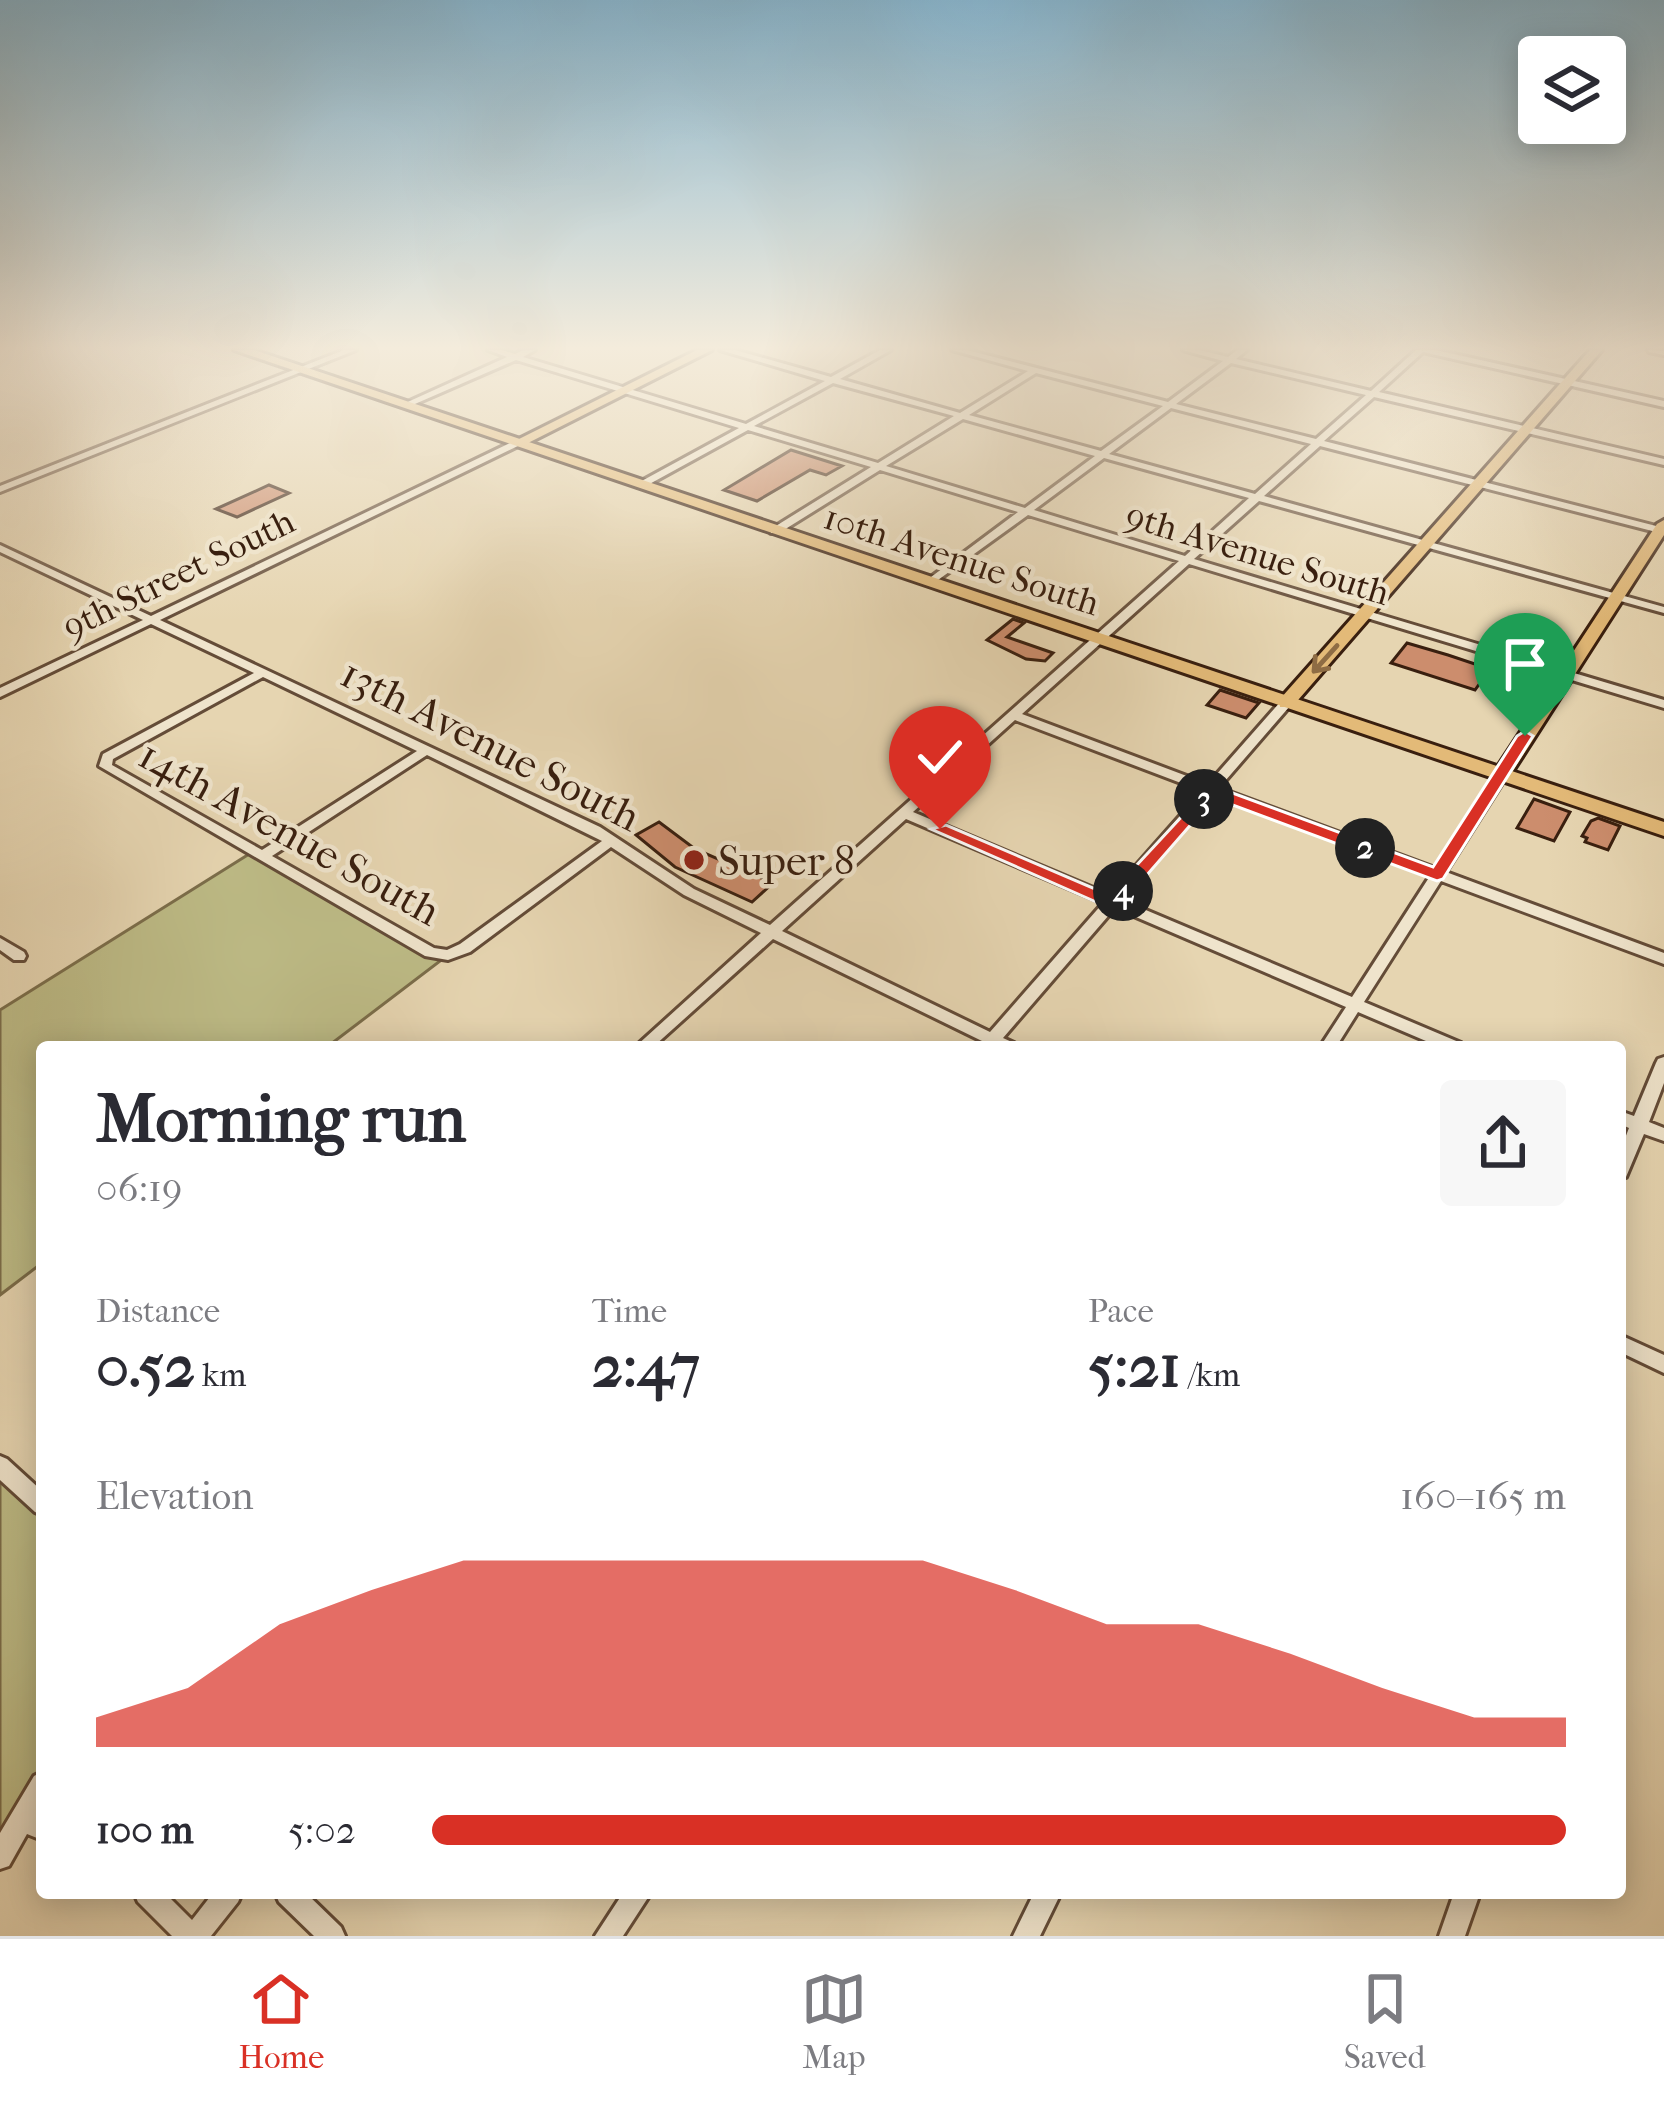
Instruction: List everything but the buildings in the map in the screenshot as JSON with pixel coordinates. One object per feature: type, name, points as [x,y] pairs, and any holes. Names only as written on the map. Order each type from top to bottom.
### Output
[{"type":"highway","name":"10th Avenue South","points":[[525,440],[1505,768],[1664,829]]},
{"type":"highway","name":"10th Avenue South","points":[[1505,768],[1664,812]]},
{"type":"main road","points":[[1291,697],[1519,440]]},
{"type":"main road","points":[[1505,768],[1663,528]]},
{"type":"street","points":[[0,489],[123,440]]},
{"type":"street","name":"9th Street South","points":[[0,693],[523,440]]},
{"type":"street","points":[[648,482],[724,440]]},
{"type":"street","name":"9th Avenue South","points":[[792,440],[1664,704]]},
{"type":"street","points":[[783,527],[923,440]]},
{"type":"street","points":[[1049,440],[1664,610]]},
{"type":"street","points":[[936,578],[1122,440]]},
{"type":"street","points":[[1309,440],[1663,528]]},
{"type":"street","points":[[650,1041],[1322,440]]},
{"type":"street","points":[[1572,440],[1664,462]]},
{"type":"street","name":"13th Avenue South","points":[[0,548],[612,840],[689,892],[990,1041]]},
{"type":"street","name":"14th Avenue South","points":[[264,672],[104,762],[430,952],[448,955],[465,948],[612,840]]},
{"type":"street","points":[[998,1041],[1291,697]]},
{"type":"street","points":[[1012,715],[1664,959]]},
{"type":"street","points":[[262,856],[427,749]]},
{"type":"street","points":[[1332,1041],[1505,768]]},
{"type":"street","points":[[903,813],[1441,1041]]},
{"type":"street","points":[[0,943],[19,956]]},
{"type":"street","points":[[1626,1156],[1664,1063]]},
{"type":"street","points":[[1626,1119],[1664,1135]]},
{"type":"street","points":[[1626,1346],[1664,1364]]},
{"type":"street","points":[[0,1466],[36,1499]]},
{"type":"street","points":[[0,1857],[33,1825]]},
{"type":"street","points":[[153,1899],[193,1936],[224,1899]]},
{"type":"street","points":[[293,1899],[332,1936]]},
{"type":"street","points":[[608,1936],[634,1899]]},
{"type":"street","points":[[1026,1936],[1045,1899]]},
{"type":"street","points":[[1452,1936],[1464,1899]]},
{"type":"shaded area","points":[[254,851],[430,952],[448,955],[335,1041],[36,1041],[36,1268],[0,1295],[0,1010]]},
{"type":"shaded area","points":[[0,1466],[36,1499],[36,1795],[0,1858]]},
{"type":"place","name":"Super 8","points":[[694,860]]},
{"type":"route","points":[[940,829],[1112,903],[1211,790],[1437,875],[1525,736]]}]
